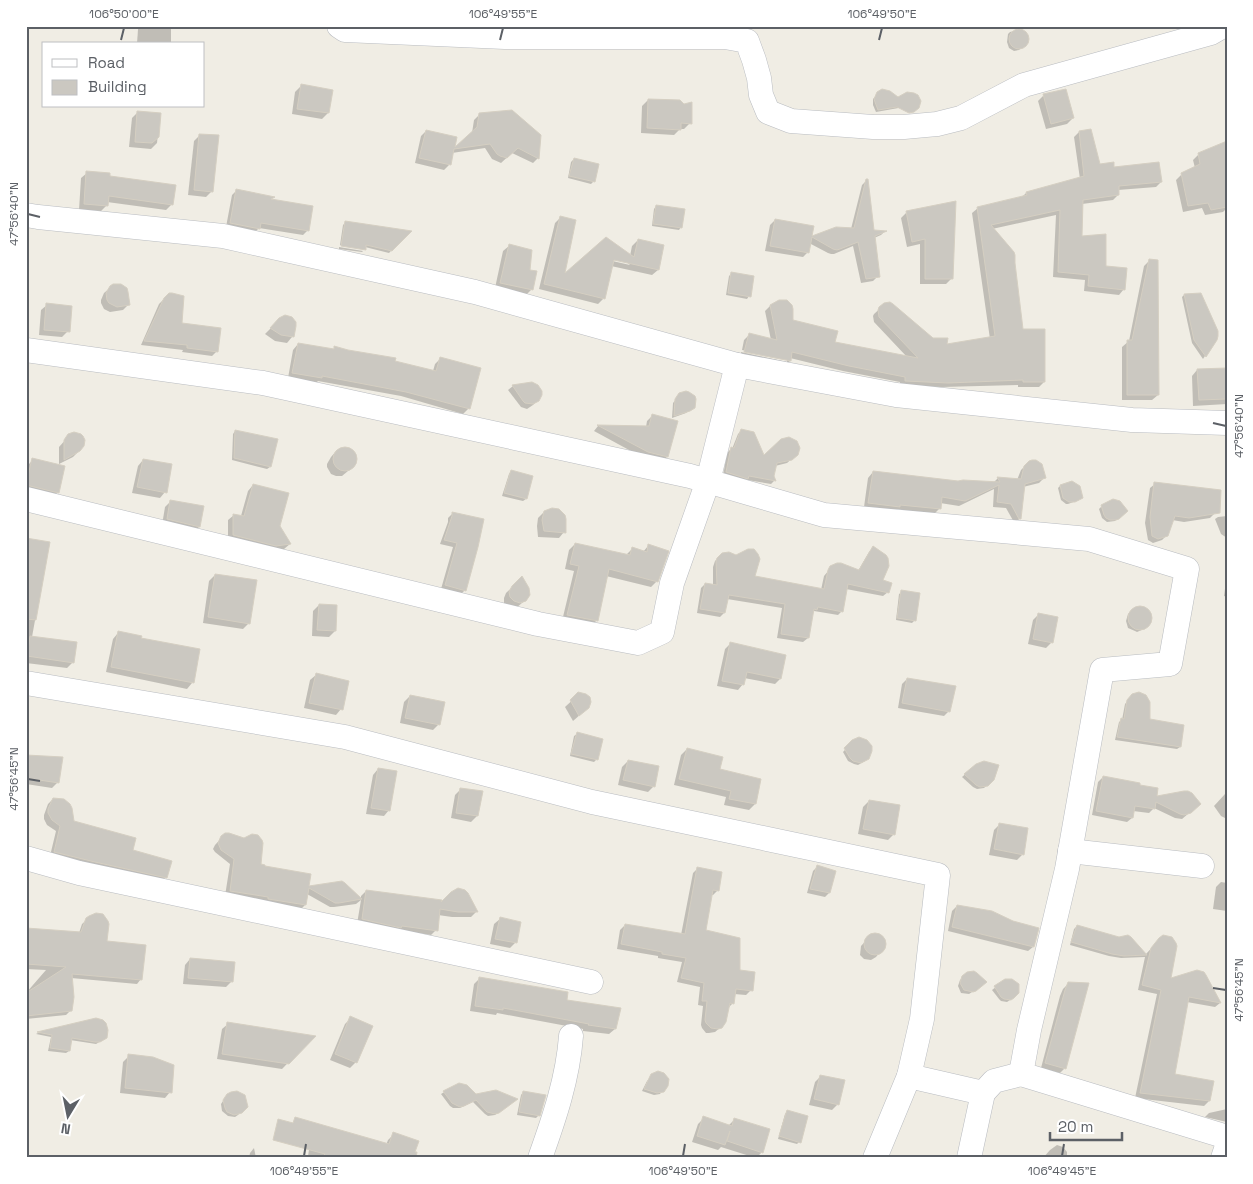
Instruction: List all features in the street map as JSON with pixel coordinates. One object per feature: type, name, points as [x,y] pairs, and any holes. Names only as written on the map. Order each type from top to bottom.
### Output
[{"type":"street","points":[[339,26],[345,30],[505,37],[725,37],[747,41],[759,78],[761,95],[768,112],[791,120],[873,127],[904,127],[960,118],[1024,85],[1211,33],[1223,26]]},
{"type":"street","points":[[26,215],[223,236],[475,292],[737,364],[896,395],[1132,420],[1227,423]]},
{"type":"street","points":[[26,350],[263,383],[680,474],[824,515],[1089,539],[1187,569],[1170,664],[1102,670],[1067,869],[1029,1030],[1021,1074]]},
{"type":"street","points":[[26,499],[538,624],[638,643],[662,632],[672,583],[708,481],[737,364]]},
{"type":"street","points":[[26,683],[345,736],[592,802],[938,875],[922,1018],[909,1076],[875,1158]]},
{"type":"street","points":[[1070,851],[1202,866]]},
{"type":"street","points":[[26,858],[79,873],[591,982]]},
{"type":"street","points":[[540,1158],[551,1127],[570,1058],[571,1036]]},
{"type":"street","points":[[969,1158],[983,1093],[994,1081],[1021,1074],[1227,1137]]},
{"type":"street","points":[[909,1076],[983,1093]]},
{"type":"street","points":[[1223,1158],[1227,1146]]},
{"type":"building","points":[[1019,29],[1026,32],[1029,39],[1026,46],[1019,49],[1012,46],[1009,39],[1012,32]]},
{"type":"building","points":[[301,84],[333,90],[329,113],[297,109]]},
{"type":"building","points":[[882,89],[890,91],[898,97],[907,92],[918,95],[921,101],[919,108],[909,113],[897,107],[878,110],[874,99],[877,92]]},
{"type":"building","points":[[1066,89],[1074,118],[1051,124],[1043,94]]},
{"type":"building","points":[[648,99],[680,100],[684,104],[692,102],[692,124],[681,123],[681,130],[647,128]]},
{"type":"building","points":[[512,110],[541,135],[539,159],[518,148],[507,158],[500,156],[490,144],[454,149],[451,165],[419,158],[426,130],[457,137],[455,147],[477,127],[479,113]]},
{"type":"building","points":[[137,111],[161,113],[159,137],[152,143],[135,142]]},
{"type":"building","points":[[1091,129],[1100,164],[1114,162],[1114,167],[1159,162],[1162,182],[1119,186],[1119,195],[1083,200],[1082,236],[1106,234],[1106,266],[1127,268],[1125,290],[1088,286],[1089,275],[1058,272],[1060,210],[991,225],[1015,255],[1023,329],[1045,329],[1045,382],[1023,382],[1023,380],[948,383],[905,381],[905,377],[792,352],[791,361],[744,352],[749,333],[777,340],[770,305],[779,300],[787,300],[792,305],[793,320],[838,331],[835,342],[918,358],[879,317],[879,307],[884,303],[890,302],[893,304],[933,338],[948,338],[947,344],[995,336],[977,207],[1027,195],[1026,192],[1084,176],[1079,131]]},
{"type":"building","points":[[199,134],[219,135],[213,192],[194,190]]},
{"type":"building","points":[[1227,141],[1227,207],[1211,210],[1208,203],[1188,206],[1181,173],[1200,164],[1198,153]]},
{"type":"building","points":[[574,158],[599,164],[595,182],[569,176]]},
{"type":"building","points":[[86,171],[110,173],[110,176],[176,185],[173,205],[109,196],[108,206],[84,204]]},
{"type":"building","points":[[866,179],[868,179],[874,230],[887,231],[875,236],[880,277],[866,279],[858,242],[837,250],[812,237],[809,253],[770,246],[775,219],[814,226],[812,236],[836,227],[854,228]]},
{"type":"building","points":[[236,189],[275,197],[271,199],[313,206],[309,231],[261,223],[260,229],[230,223]]},
{"type":"building","points":[[956,201],[953,279],[925,279],[925,239],[912,242],[906,211]]},
{"type":"building","points":[[656,205],[685,209],[682,228],[653,224]]},
{"type":"building","points":[[560,216],[576,220],[565,273],[606,237],[634,257],[638,239],[664,245],[659,270],[614,260],[605,299],[544,284]]},
{"type":"building","points":[[345,221],[412,231],[392,251],[366,245],[366,250],[341,246]]},
{"type":"building","points":[[509,244],[532,250],[530,270],[537,271],[533,290],[500,283]]},
{"type":"building","points":[[1149,259],[1158,260],[1159,395],[1127,395],[1127,340],[1132,340]]},
{"type":"building","points":[[731,272],[754,276],[751,297],[728,293]]},
{"type":"building","points":[[113,284],[121,284],[127,288],[130,305],[117,307],[109,303],[106,293]]},
{"type":"building","points":[[169,293],[184,296],[182,323],[221,328],[218,352],[187,348],[187,345],[144,341],[164,298]]},
{"type":"building","points":[[1201,293],[1218,331],[1217,340],[1206,357],[1194,340],[1184,294]]},
{"type":"building","points":[[46,303],[72,306],[70,332],[44,330]]},
{"type":"building","points":[[285,315],[292,317],[296,322],[294,337],[281,335],[270,328],[279,318]]},
{"type":"building","points":[[298,343],[334,349],[334,346],[396,358],[395,361],[436,371],[440,357],[481,368],[470,409],[406,392],[322,376],[322,378],[292,373]]},
{"type":"building","points":[[1227,368],[1227,399],[1199,400],[1197,369]]},
{"type":"building","points":[[532,382],[538,385],[542,395],[539,401],[533,404],[525,403],[512,385]]},
{"type":"building","points":[[686,391],[695,396],[695,408],[674,416],[675,399],[679,393]]},
{"type":"building","points":[[652,414],[678,421],[668,457],[648,452],[597,425],[649,426]]},
{"type":"building","points":[[741,429],[754,432],[764,455],[781,439],[789,437],[797,441],[800,448],[798,455],[792,460],[777,463],[774,476],[776,481],[749,476],[748,479],[726,472],[731,447],[734,448]]},
{"type":"building","points":[[235,430],[278,439],[271,467],[234,458]]},
{"type":"building","points":[[74,432],[83,436],[85,440],[84,446],[80,451],[64,460],[64,440],[68,434]]},
{"type":"building","points":[[345,447],[354,450],[357,459],[354,468],[345,471],[336,468],[333,459],[336,450]]},
{"type":"building","points":[[32,458],[65,466],[59,493],[26,485]]},
{"type":"building","points":[[143,459],[172,464],[167,493],[137,487]]},
{"type":"building","points":[[1032,460],[1042,464],[1046,478],[1025,484],[1021,519],[1019,519],[1011,504],[997,502],[999,485],[965,501],[942,497],[941,509],[868,503],[873,471],[958,481],[1000,482],[997,477],[1021,479],[1024,466]]},
{"type":"building","points":[[511,470],[533,476],[527,499],[504,493]]},
{"type":"building","points":[[1072,481],[1080,486],[1083,498],[1075,502],[1069,502],[1063,498],[1060,485]]},
{"type":"building","points":[[1154,482],[1221,490],[1220,513],[1189,518],[1175,516],[1168,536],[1158,539],[1152,536],[1150,517]]},
{"type":"building","points":[[253,484],[289,493],[280,526],[291,544],[276,546],[233,535],[233,514],[244,516]]},
{"type":"building","points":[[1113,499],[1120,501],[1128,511],[1119,519],[1110,520],[1104,515],[1101,505]]},
{"type":"building","points":[[170,500],[204,506],[200,527],[167,519]]},
{"type":"building","points":[[552,508],[559,509],[565,515],[566,533],[544,531],[542,520],[544,511]]},
{"type":"building","points":[[452,512],[484,519],[466,591],[445,585],[457,543],[444,540]]},
{"type":"building","points":[[26,538],[50,542],[36,620],[26,619]]},
{"type":"building","points":[[575,543],[630,555],[632,547],[647,552],[648,544],[669,551],[658,582],[609,569],[598,621],[567,615],[579,566],[570,564]]},
{"type":"building","points":[[873,546],[888,558],[889,566],[883,580],[892,583],[889,593],[848,584],[843,612],[818,607],[817,610],[814,609],[809,638],[781,634],[785,604],[729,595],[725,613],[700,609],[705,583],[717,585],[716,561],[722,553],[729,552],[736,555],[748,549],[754,549],[760,559],[755,576],[824,589],[830,566],[841,563],[859,570]]},
{"type":"building","points":[[215,574],[257,580],[250,624],[208,617]]},
{"type":"building","points":[[522,576],[529,588],[530,595],[526,601],[520,603],[510,597],[509,592]]},
{"type":"building","points":[[901,590],[920,593],[916,621],[897,618]]},
{"type":"building","points":[[319,604],[337,605],[336,631],[317,630]]},
{"type":"building","points":[[1140,606],[1148,610],[1152,618],[1148,626],[1140,630],[1132,626],[1128,618],[1132,610]]},
{"type":"building","points":[[1038,613],[1058,617],[1053,643],[1033,639]]},
{"type":"building","points":[[118,631],[142,636],[141,638],[200,649],[194,683],[111,667]]},
{"type":"building","points":[[30,636],[77,642],[74,663],[27,656]]},
{"type":"building","points":[[730,642],[786,655],[781,679],[747,672],[744,685],[722,681]]},
{"type":"building","points":[[316,673],[349,681],[343,710],[309,703]]},
{"type":"building","points":[[907,678],[956,686],[950,712],[902,703]]},
{"type":"building","points":[[578,692],[590,697],[591,702],[589,708],[579,716],[570,700]]},
{"type":"building","points":[[1139,692],[1146,695],[1150,702],[1150,719],[1184,725],[1181,747],[1117,737],[1121,718],[1124,719],[1127,700],[1132,694]]},
{"type":"building","points":[[410,695],[445,702],[440,725],[405,718]]},
{"type":"building","points":[[577,732],[603,739],[598,760],[571,754]]},
{"type":"building","points":[[859,737],[867,740],[872,746],[869,759],[861,763],[853,761],[844,748],[852,740]]},
{"type":"building","points":[[687,748],[723,757],[720,769],[761,779],[756,804],[729,799],[731,791],[679,779]]},
{"type":"building","points":[[26,755],[63,757],[59,783],[26,778]]},
{"type":"building","points":[[628,760],[659,766],[655,787],[623,780]]},
{"type":"building","points":[[984,761],[999,765],[994,780],[988,786],[980,787],[964,774],[976,764]]},
{"type":"building","points":[[378,768],[397,771],[390,811],[371,808]]},
{"type":"building","points":[[1103,776],[1158,788],[1157,796],[1188,791],[1201,804],[1191,813],[1184,815],[1156,802],[1155,809],[1135,806],[1133,818],[1096,811]]},
{"type":"building","points":[[460,788],[483,791],[478,816],[456,813]]},
{"type":"building","points":[[53,798],[64,799],[70,804],[74,821],[136,838],[133,850],[172,861],[167,878],[54,852],[60,826],[52,820],[48,813]]},
{"type":"building","points":[[869,800],[900,805],[895,835],[863,829]]},
{"type":"building","points":[[999,823],[1028,828],[1024,855],[994,849]]},
{"type":"building","points":[[225,833],[244,838],[252,834],[258,835],[263,843],[261,864],[311,874],[309,886],[342,881],[362,899],[335,903],[309,888],[306,905],[230,891],[234,859],[221,850],[218,843],[221,836]]},
{"type":"building","points":[[817,865],[836,871],[830,893],[810,889]]},
{"type":"building","points":[[697,867],[722,872],[719,891],[713,890],[706,930],[740,938],[740,970],[755,972],[753,991],[736,989],[734,1004],[730,1003],[726,1022],[722,1028],[718,1029],[711,1028],[705,1020],[707,1001],[702,1001],[704,983],[681,978],[686,958],[621,944],[625,924],[685,934]]},
{"type":"building","points":[[458,888],[468,893],[478,912],[458,912],[440,909],[438,931],[402,926],[401,928],[362,919],[366,890],[442,900],[441,902]]},
{"type":"building","points":[[957,905],[992,911],[1013,921],[1039,928],[1034,947],[952,927]]},
{"type":"building","points":[[96,913],[103,914],[108,921],[107,941],[146,945],[142,980],[72,974],[74,997],[72,1011],[26,1016],[26,993],[66,967],[26,964],[26,928],[81,932],[86,918]]},
{"type":"building","points":[[500,917],[521,922],[517,943],[495,939]]},
{"type":"building","points":[[1077,925],[1119,937],[1128,935],[1147,955],[1124,956],[1112,954],[1071,942]]},
{"type":"building","points":[[875,933],[883,936],[886,944],[883,952],[875,955],[867,952],[864,944],[867,936]]},
{"type":"building","points":[[1163,935],[1172,937],[1177,946],[1171,978],[1197,970],[1204,972],[1221,1003],[1189,997],[1175,1074],[1214,1081],[1210,1101],[1140,1093],[1161,990],[1142,985],[1151,948]]},
{"type":"building","points":[[190,958],[235,962],[233,982],[188,978]]},
{"type":"building","points":[[974,971],[987,982],[976,991],[964,990],[960,983],[962,976],[967,972]]},
{"type":"building","points":[[479,977],[568,992],[567,1000],[621,1008],[616,1029],[503,1008],[503,1010],[475,1006]]},
{"type":"building","points":[[1005,979],[1012,979],[1019,984],[1019,993],[1011,1000],[1001,997],[994,986]]},
{"type":"building","points":[[1068,982],[1089,983],[1066,1069],[1045,1063]]},
{"type":"building","points":[[350,1016],[373,1026],[357,1063],[335,1054]]},
{"type":"building","points":[[96,1018],[106,1023],[108,1030],[107,1038],[100,1042],[95,1042],[72,1038],[70,1051],[50,1048],[52,1035],[37,1032]]},
{"type":"building","points":[[227,1022],[316,1036],[289,1064],[222,1054]]},
{"type":"building","points":[[128,1054],[153,1057],[174,1065],[172,1093],[125,1088]]},
{"type":"building","points":[[658,1071],[664,1073],[669,1079],[668,1086],[664,1092],[657,1093],[644,1089],[651,1074]]},
{"type":"building","points":[[820,1075],[845,1080],[839,1105],[814,1099]]},
{"type":"building","points":[[459,1083],[467,1085],[476,1094],[496,1090],[518,1099],[495,1114],[487,1112],[476,1100],[460,1107],[452,1103],[443,1091]]},
{"type":"building","points":[[237,1091],[245,1095],[248,1107],[242,1113],[234,1115],[227,1112],[223,1100],[227,1094]]},
{"type":"building","points":[[523,1091],[546,1095],[540,1116],[519,1112]]},
{"type":"building","points":[[787,1110],[808,1116],[801,1143],[779,1136]]},
{"type":"building","points":[[703,1116],[732,1126],[734,1118],[770,1129],[763,1153],[727,1141],[730,1131],[725,1145],[697,1136]]},
{"type":"building","points":[[295,1117],[389,1144],[393,1132],[419,1141],[415,1152],[417,1152],[416,1158],[334,1158],[273,1140],[278,1119],[293,1123]]}]
